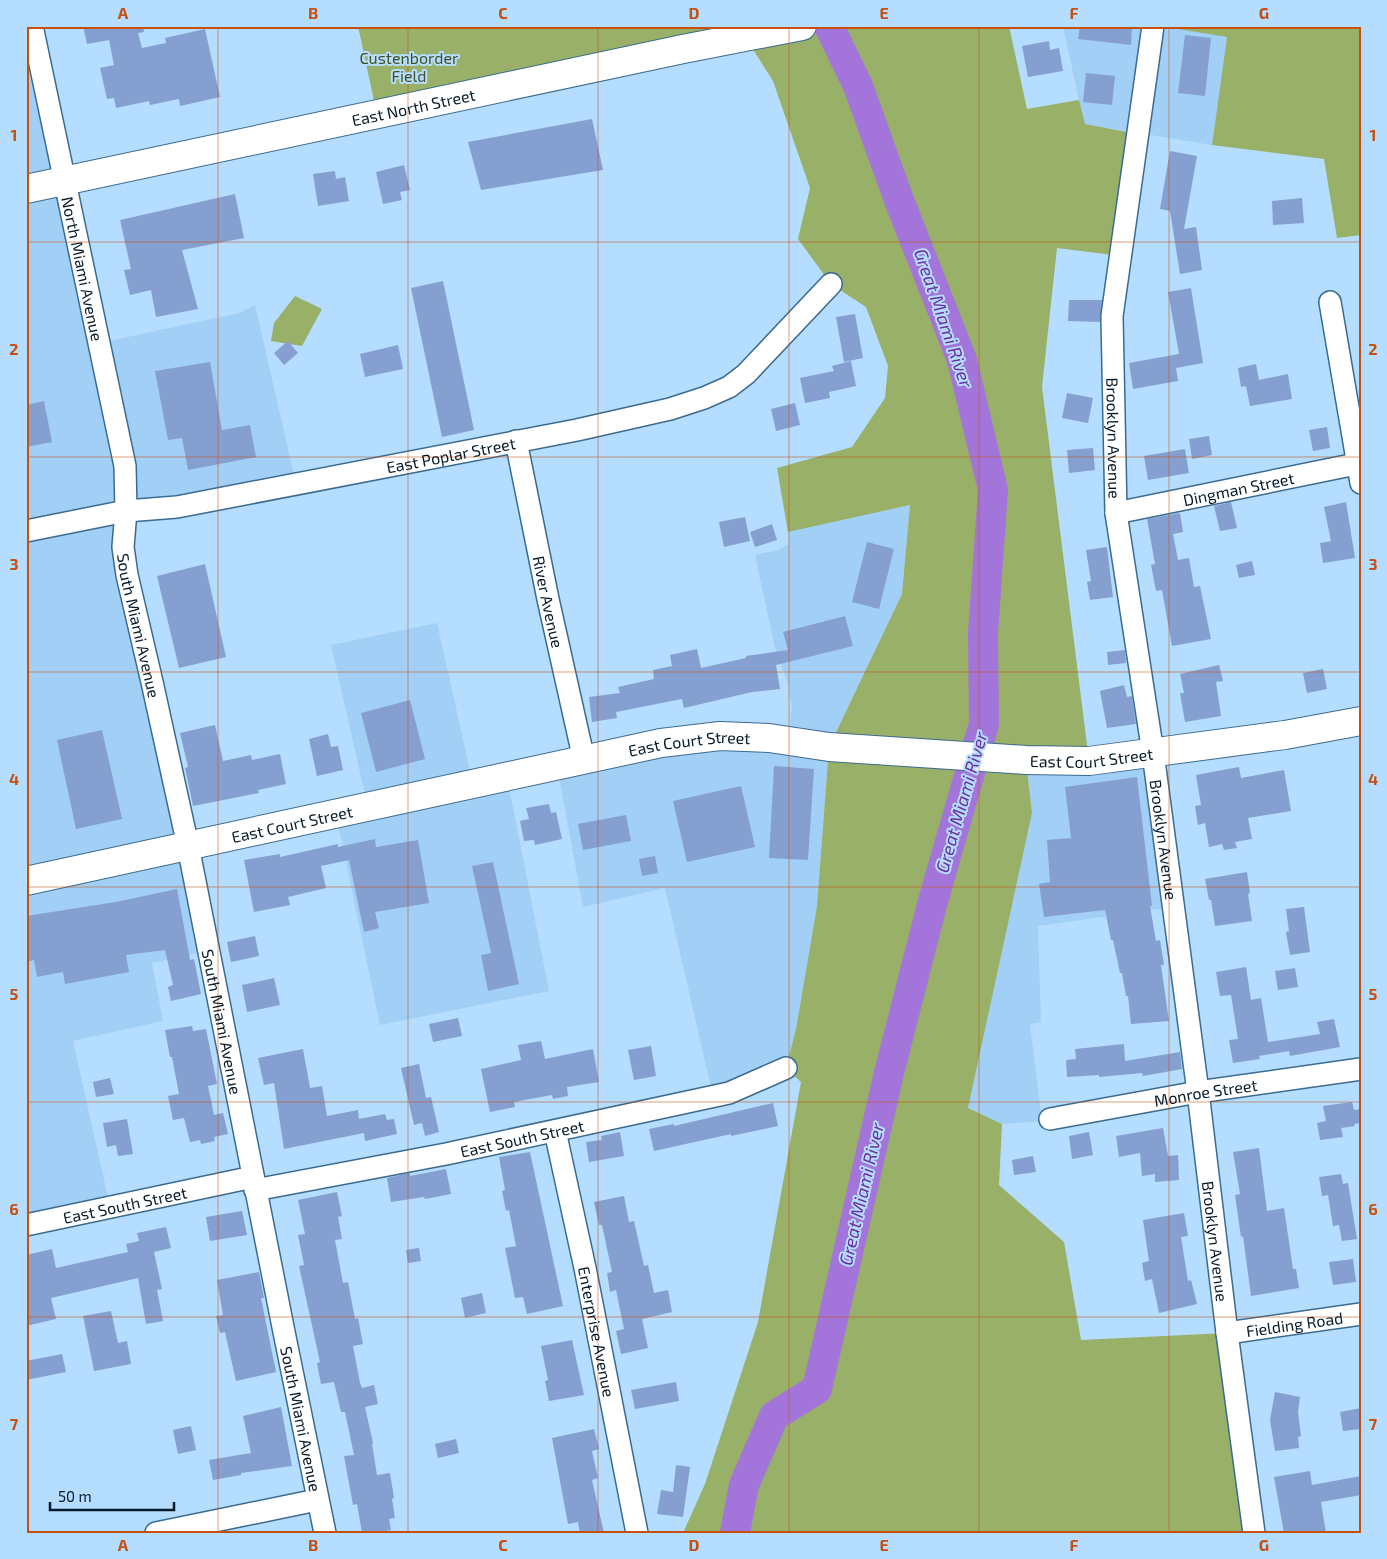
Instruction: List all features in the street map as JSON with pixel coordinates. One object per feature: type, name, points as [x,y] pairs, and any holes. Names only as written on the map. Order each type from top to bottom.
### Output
[{"type":"main road","name":"East North Street","points":[[26,189],[745,36],[802,26]]},
{"type":"main road","name":"East Court Street","points":[[26,881],[584,760],[661,744],[720,736],[769,738],[829,747],[1026,760],[1089,761],[1285,735],[1361,720]]},
{"type":"street","name":"North Miami Avenue","points":[[32,26],[125,466],[126,511]]},
{"type":"street","name":"Brooklyn Avenue","points":[[1153,26],[1112,316],[1116,512],[1153,753],[1198,1092],[1226,1333],[1254,1533]]},
{"type":"street","name":"East Poplar Street","points":[[26,531],[126,511],[177,507],[516,442],[670,409],[704,398],[729,387],[746,374],[831,284]]},
{"type":"street","points":[[1330,302],[1360,470]]},
{"type":"street","name":"River Avenue","points":[[516,442],[548,599],[584,760]]},
{"type":"street","name":"Dingman Street","points":[[1116,512],[1360,470]]},
{"type":"street","name":"South Miami Avenue","points":[[126,511],[122,547],[127,575],[188,846],[325,1533]]},
{"type":"street","name":"East South Street","points":[[26,1225],[555,1131],[728,1092],[786,1068]]},
{"type":"street","name":"Monroe Street","points":[[1050,1119],[1198,1092],[1361,1069]]},
{"type":"street","name":"Enterprise Avenue","points":[[555,1131],[587,1278],[637,1533]]},
{"type":"street","name":"Fielding Road","points":[[1226,1333],[1361,1314]]},
{"type":"street","points":[[156,1533],[317,1500]]},
{"type":"shaded area","points":[[26,26],[100,343],[239,313],[255,305],[296,484],[126,511],[208,951],[152,963],[163,1021],[73,1041],[110,1207],[26,1225]]},
{"type":"shaded area","points":[[1063,26],[1159,26],[1227,37],[1212,145],[1084,124]]},
{"type":"shaded area","points":[[910,505],[902,594],[829,747],[817,906],[796,1029],[786,1068],[713,1096],[665,888],[583,907],[557,766],[788,741],[792,706],[787,681],[775,648],[755,555],[778,550],[789,544],[788,532]]},
{"type":"shaded area","points":[[437,623],[473,784],[507,777],[549,991],[380,1025],[336,814],[368,807],[331,645]]},
{"type":"shaded area","points":[[1153,753],[1173,907],[1038,926],[1041,1022],[1030,1024],[1042,1121],[1002,1124],[968,1108],[1032,813],[1026,760]]},
{"type":"green space","name":"Custenborder Field","points":[[358,26],[1009,26],[1027,109],[1079,100],[1085,124],[1138,134],[1121,256],[1057,248],[1042,387],[1089,761],[1026,761],[1032,813],[968,1108],[1002,1124],[999,1185],[1064,1242],[1081,1340],[1227,1333],[1254,1533],[683,1533],[705,1484],[758,1322],[801,1082],[786,1068],[796,1029],[817,906],[829,747],[902,594],[910,505],[788,532],[777,468],[852,447],[885,398],[888,366],[866,307],[831,284],[798,239],[810,188],[773,81],[745,37],[377,115]]},
{"type":"green space","points":[[1159,26],[1361,26],[1361,235],[1337,238],[1324,159],[1212,145],[1227,37]]},
{"type":"green space","points":[[295,296],[322,309],[302,346],[271,341],[274,323]]},
{"type":"building","points":[[83,26],[143,26],[144,32],[138,33],[142,48],[166,43],[165,38],[205,29],[220,97],[180,106],[179,99],[150,105],[149,101],[116,108],[114,98],[107,99],[100,68],[114,65],[109,40],[87,44]]},
{"type":"building","points":[[1080,26],[1132,26],[1131,45],[1078,39]]},
{"type":"building","points":[[1185,35],[1211,38],[1205,96],[1178,93]]},
{"type":"building","points":[[1049,41],[1050,50],[1059,48],[1063,71],[1028,77],[1022,46]]},
{"type":"building","points":[[1086,73],[1115,76],[1112,105],[1083,102]]},
{"type":"building","points":[[592,119],[603,170],[481,190],[468,142]]},
{"type":"building","points":[[1170,151],[1197,156],[1184,229],[1196,227],[1202,270],[1180,274],[1170,211],[1160,209]]},
{"type":"building","points":[[404,165],[410,190],[400,192],[402,200],[383,204],[376,172]]},
{"type":"building","points":[[335,171],[336,179],[345,177],[349,201],[318,206],[313,174]]},
{"type":"building","points":[[235,194],[244,238],[182,250],[198,309],[156,317],[151,290],[130,295],[124,270],[131,269],[120,220]]},
{"type":"building","points":[[1302,198],[1304,223],[1273,225],[1272,201]]},
{"type":"building","points":[[443,281],[474,430],[442,437],[411,288]]},
{"type":"building","points":[[1191,288],[1203,363],[1176,368],[1178,381],[1133,389],[1129,363],[1179,354],[1168,292]]},
{"type":"building","points":[[1069,300],[1102,300],[1100,322],[1068,321]]},
{"type":"building","points":[[855,314],[863,358],[844,362],[836,317]]},
{"type":"building","points":[[288,341],[298,353],[284,365],[274,353]]},
{"type":"building","points":[[398,345],[403,369],[365,377],[360,354]]},
{"type":"building","points":[[851,361],[856,386],[829,392],[830,398],[805,403],[800,378],[834,371],[832,366]]},
{"type":"building","points":[[210,362],[222,430],[250,425],[256,457],[188,470],[182,438],[168,440],[155,371]]},
{"type":"building","points":[[1256,364],[1259,380],[1288,374],[1292,399],[1250,406],[1246,386],[1241,387],[1238,368]]},
{"type":"building","points":[[1067,393],[1093,398],[1088,423],[1062,418]]},
{"type":"building","points":[[44,401],[52,442],[26,447],[26,405]]},
{"type":"building","points":[[795,403],[800,425],[776,431],[771,409]]},
{"type":"building","points":[[1327,427],[1330,448],[1313,451],[1309,430]]},
{"type":"building","points":[[1209,436],[1212,455],[1192,459],[1189,439]]},
{"type":"building","points":[[1093,448],[1095,470],[1069,473],[1067,450]]},
{"type":"building","points":[[1185,449],[1189,473],[1148,480],[1144,456]]},
{"type":"building","points":[[1231,502],[1237,528],[1220,531],[1214,506]]},
{"type":"building","points":[[1346,502],[1355,558],[1323,563],[1320,543],[1331,541],[1324,507]]},
{"type":"building","points":[[1180,513],[1183,532],[1173,534],[1178,560],[1189,558],[1194,587],[1200,586],[1211,639],[1172,646],[1162,590],[1156,591],[1151,565],[1155,564],[1147,519]]},
{"type":"building","points":[[745,517],[750,541],[724,547],[719,522]]},
{"type":"building","points":[[772,524],[777,540],[755,547],[750,532]]},
{"type":"building","points":[[867,542],[894,549],[879,609],[852,602]]},
{"type":"building","points":[[1107,547],[1113,597],[1090,600],[1087,582],[1091,581],[1086,550]]},
{"type":"building","points":[[1252,561],[1255,575],[1239,578],[1236,565]]},
{"type":"building","points":[[205,564],[226,657],[179,668],[157,576]]},
{"type":"building","points":[[845,616],[853,646],[776,665],[780,689],[752,692],[684,708],[682,699],[616,712],[617,718],[592,722],[589,697],[620,693],[618,687],[654,679],[653,670],[672,666],[670,655],[697,649],[701,668],[746,658],[746,656],[788,650],[783,632]]},
{"type":"building","points":[[1125,650],[1126,663],[1108,665],[1107,652]]},
{"type":"building","points":[[1219,665],[1223,681],[1216,682],[1221,716],[1185,722],[1180,693],[1184,693],[1180,674]]},
{"type":"building","points":[[1323,669],[1327,689],[1307,693],[1303,673]]},
{"type":"building","points":[[1124,685],[1127,697],[1132,696],[1136,724],[1107,728],[1100,691]]},
{"type":"building","points":[[410,700],[425,759],[376,772],[361,713]]},
{"type":"building","points":[[215,725],[223,761],[251,755],[252,760],[280,754],[286,784],[258,790],[259,793],[193,806],[185,768],[188,767],[180,733]]},
{"type":"building","points":[[102,730],[122,819],[76,829],[57,740]]},
{"type":"building","points":[[328,734],[331,747],[338,746],[343,770],[317,776],[309,739]]},
{"type":"building","points":[[774,766],[814,769],[808,860],[769,858]]},
{"type":"building","points":[[1239,767],[1241,778],[1284,770],[1291,811],[1248,818],[1252,839],[1235,842],[1237,848],[1224,850],[1222,844],[1209,847],[1205,823],[1198,825],[1195,806],[1201,805],[1196,775]]},
{"type":"building","points":[[1137,777],[1152,906],[1150,906],[1156,941],[1160,940],[1164,965],[1161,965],[1169,1021],[1131,1024],[1128,996],[1126,996],[1113,940],[1111,940],[1105,910],[1044,917],[1039,884],[1050,882],[1047,840],[1071,838],[1065,787]]},
{"type":"building","points":[[741,786],[755,847],[687,862],[673,801]]},
{"type":"building","points":[[549,804],[551,813],[556,812],[562,839],[535,845],[534,840],[524,841],[520,821],[529,819],[526,808]]},
{"type":"building","points":[[626,815],[631,841],[583,850],[578,824]]},
{"type":"building","points":[[375,839],[376,847],[418,840],[429,903],[375,912],[379,928],[364,932],[349,860],[321,866],[326,888],[288,897],[290,905],[254,912],[244,860],[280,854],[280,857],[338,844],[338,847]]},
{"type":"building","points":[[655,856],[658,873],[642,876],[639,859]]},
{"type":"building","points":[[493,862],[519,984],[488,991],[481,955],[491,953],[472,866]]},
{"type":"building","points":[[1247,872],[1252,921],[1215,926],[1205,879]]},
{"type":"building","points":[[177,889],[190,960],[194,959],[201,994],[171,1001],[168,987],[173,985],[165,950],[126,955],[129,972],[65,984],[63,972],[37,977],[34,960],[26,962],[26,916],[116,902]]},
{"type":"building","points":[[1304,907],[1310,952],[1290,955],[1286,932],[1289,931],[1286,909]]},
{"type":"building","points":[[255,936],[259,956],[231,962],[227,942]]},
{"type":"building","points":[[1246,967],[1251,1000],[1261,998],[1268,1042],[1320,1034],[1317,1022],[1334,1019],[1340,1047],[1290,1056],[1289,1051],[1259,1056],[1260,1059],[1233,1063],[1229,1040],[1238,1039],[1231,995],[1220,996],[1216,972]]},
{"type":"building","points":[[1295,968],[1298,987],[1278,990],[1275,971]]},
{"type":"building","points":[[274,978],[280,1005],[247,1012],[242,985]]},
{"type":"building","points":[[458,1018],[462,1036],[433,1042],[429,1024]]},
{"type":"building","points":[[192,1026],[193,1031],[206,1029],[217,1084],[208,1086],[214,1115],[223,1113],[228,1134],[214,1137],[215,1141],[201,1144],[200,1140],[190,1142],[184,1118],[173,1120],[168,1096],[179,1094],[165,1030]]},
{"type":"building","points":[[541,1041],[545,1059],[593,1049],[599,1082],[567,1087],[568,1096],[553,1099],[552,1095],[514,1102],[515,1107],[490,1112],[481,1069],[521,1060],[518,1045]]},
{"type":"building","points":[[1124,1044],[1125,1061],[1180,1052],[1182,1069],[1143,1076],[1142,1073],[1099,1077],[1099,1075],[1067,1077],[1066,1060],[1076,1059],[1075,1049]]},
{"type":"building","points":[[651,1046],[656,1076],[634,1080],[628,1050]]},
{"type":"building","points":[[303,1049],[310,1088],[322,1086],[327,1116],[358,1110],[359,1119],[385,1114],[387,1120],[394,1119],[397,1134],[365,1141],[364,1133],[284,1149],[274,1083],[264,1085],[258,1058]]},
{"type":"building","points":[[419,1064],[426,1098],[431,1097],[439,1132],[425,1136],[422,1123],[414,1125],[401,1068]]},
{"type":"building","points":[[110,1078],[114,1094],[96,1097],[93,1082]]},
{"type":"building","points":[[1352,1102],[1354,1110],[1361,1109],[1361,1123],[1341,1128],[1343,1137],[1320,1140],[1317,1123],[1326,1121],[1323,1106]]},
{"type":"building","points":[[773,1103],[778,1126],[654,1151],[649,1129],[674,1124],[674,1126]]},
{"type":"building","points":[[127,1119],[133,1154],[118,1156],[116,1145],[107,1147],[103,1123]]},
{"type":"building","points":[[1163,1128],[1168,1156],[1178,1155],[1179,1180],[1155,1182],[1155,1174],[1142,1176],[1140,1153],[1119,1157],[1116,1136]]},
{"type":"building","points":[[620,1132],[624,1156],[589,1162],[586,1142],[602,1140],[601,1136]]},
{"type":"building","points":[[1089,1132],[1093,1155],[1072,1159],[1069,1136]]},
{"type":"building","points":[[1259,1148],[1267,1211],[1284,1208],[1293,1269],[1296,1269],[1299,1288],[1251,1296],[1235,1195],[1240,1194],[1233,1152]]},
{"type":"building","points":[[530,1152],[563,1306],[527,1314],[523,1297],[515,1298],[505,1248],[516,1246],[509,1210],[506,1211],[502,1191],[505,1190],[499,1157]]},
{"type":"building","points":[[1033,1156],[1036,1172],[1014,1175],[1012,1160]]},
{"type":"building","points":[[446,1169],[451,1194],[425,1199],[424,1197],[391,1202],[387,1178]]},
{"type":"building","points":[[1341,1174],[1343,1184],[1348,1183],[1357,1239],[1342,1241],[1339,1225],[1333,1226],[1328,1195],[1322,1196],[1319,1177]]},
{"type":"building","points":[[337,1192],[342,1216],[338,1217],[342,1239],[335,1240],[343,1283],[348,1282],[355,1319],[358,1318],[363,1344],[353,1346],[360,1383],[362,1388],[374,1385],[378,1404],[365,1407],[373,1443],[377,1475],[390,1473],[394,1498],[392,1499],[395,1518],[389,1519],[391,1530],[375,1533],[362,1533],[357,1504],[353,1505],[344,1456],[354,1455],[345,1412],[341,1412],[334,1382],[321,1384],[317,1363],[320,1362],[299,1266],[304,1265],[298,1235],[305,1234],[298,1200]]},
{"type":"building","points":[[624,1196],[629,1222],[634,1221],[644,1266],[648,1265],[654,1293],[668,1290],[672,1312],[642,1319],[648,1348],[621,1354],[616,1331],[624,1329],[616,1290],[610,1292],[607,1273],[612,1272],[602,1225],[599,1225],[594,1202]]},
{"type":"building","points":[[242,1211],[247,1235],[210,1241],[206,1217]]},
{"type":"building","points":[[1184,1213],[1188,1236],[1181,1237],[1188,1281],[1191,1280],[1197,1304],[1159,1313],[1152,1279],[1145,1281],[1142,1263],[1149,1261],[1143,1220]]},
{"type":"building","points":[[166,1227],[171,1248],[154,1252],[162,1289],[157,1290],[163,1321],[146,1324],[138,1278],[51,1298],[56,1319],[26,1326],[26,1255],[52,1249],[56,1268],[128,1252],[126,1244],[139,1241],[137,1233]]},
{"type":"building","points":[[419,1248],[421,1261],[408,1263],[406,1250]]},
{"type":"building","points":[[1353,1259],[1356,1282],[1333,1285],[1329,1262]]},
{"type":"building","points":[[259,1272],[264,1298],[261,1298],[276,1372],[236,1381],[225,1332],[220,1333],[216,1316],[223,1315],[217,1280]]},
{"type":"building","points":[[482,1293],[486,1313],[465,1318],[461,1298]]},
{"type":"building","points":[[111,1311],[118,1343],[127,1341],[131,1364],[94,1371],[83,1316]]},
{"type":"building","points":[[572,1340],[584,1395],[549,1401],[545,1381],[548,1380],[541,1346]]},
{"type":"building","points":[[62,1354],[66,1372],[26,1380],[26,1361]]},
{"type":"building","points":[[676,1382],[679,1401],[635,1409],[631,1390]]},
{"type":"building","points":[[1275,1392],[1300,1397],[1298,1412],[1301,1436],[1298,1437],[1299,1448],[1275,1451],[1270,1420]]},
{"type":"building","points":[[281,1407],[292,1466],[241,1473],[241,1475],[213,1480],[209,1460],[251,1453],[243,1416]]},
{"type":"building","points":[[1361,1408],[1361,1429],[1343,1431],[1340,1412]]},
{"type":"building","points":[[191,1426],[196,1450],[178,1454],[173,1430]]},
{"type":"building","points":[[594,1429],[599,1449],[592,1451],[598,1478],[592,1480],[604,1533],[580,1533],[578,1522],[568,1524],[552,1438]]},
{"type":"building","points":[[456,1439],[459,1453],[438,1458],[435,1444]]},
{"type":"building","points":[[676,1465],[690,1467],[683,1517],[657,1514],[661,1490],[673,1492]]},
{"type":"building","points":[[1310,1471],[1312,1485],[1361,1476],[1361,1495],[1321,1502],[1326,1533],[1284,1533],[1274,1477]]},
{"type":"waterway","name":"Great Miami River","points":[[735,1533],[744,1485],[774,1416],[817,1389],[889,1073],[933,901],[984,724],[983,633],[993,490],[962,360],[899,200],[858,86],[829,26]]}]
